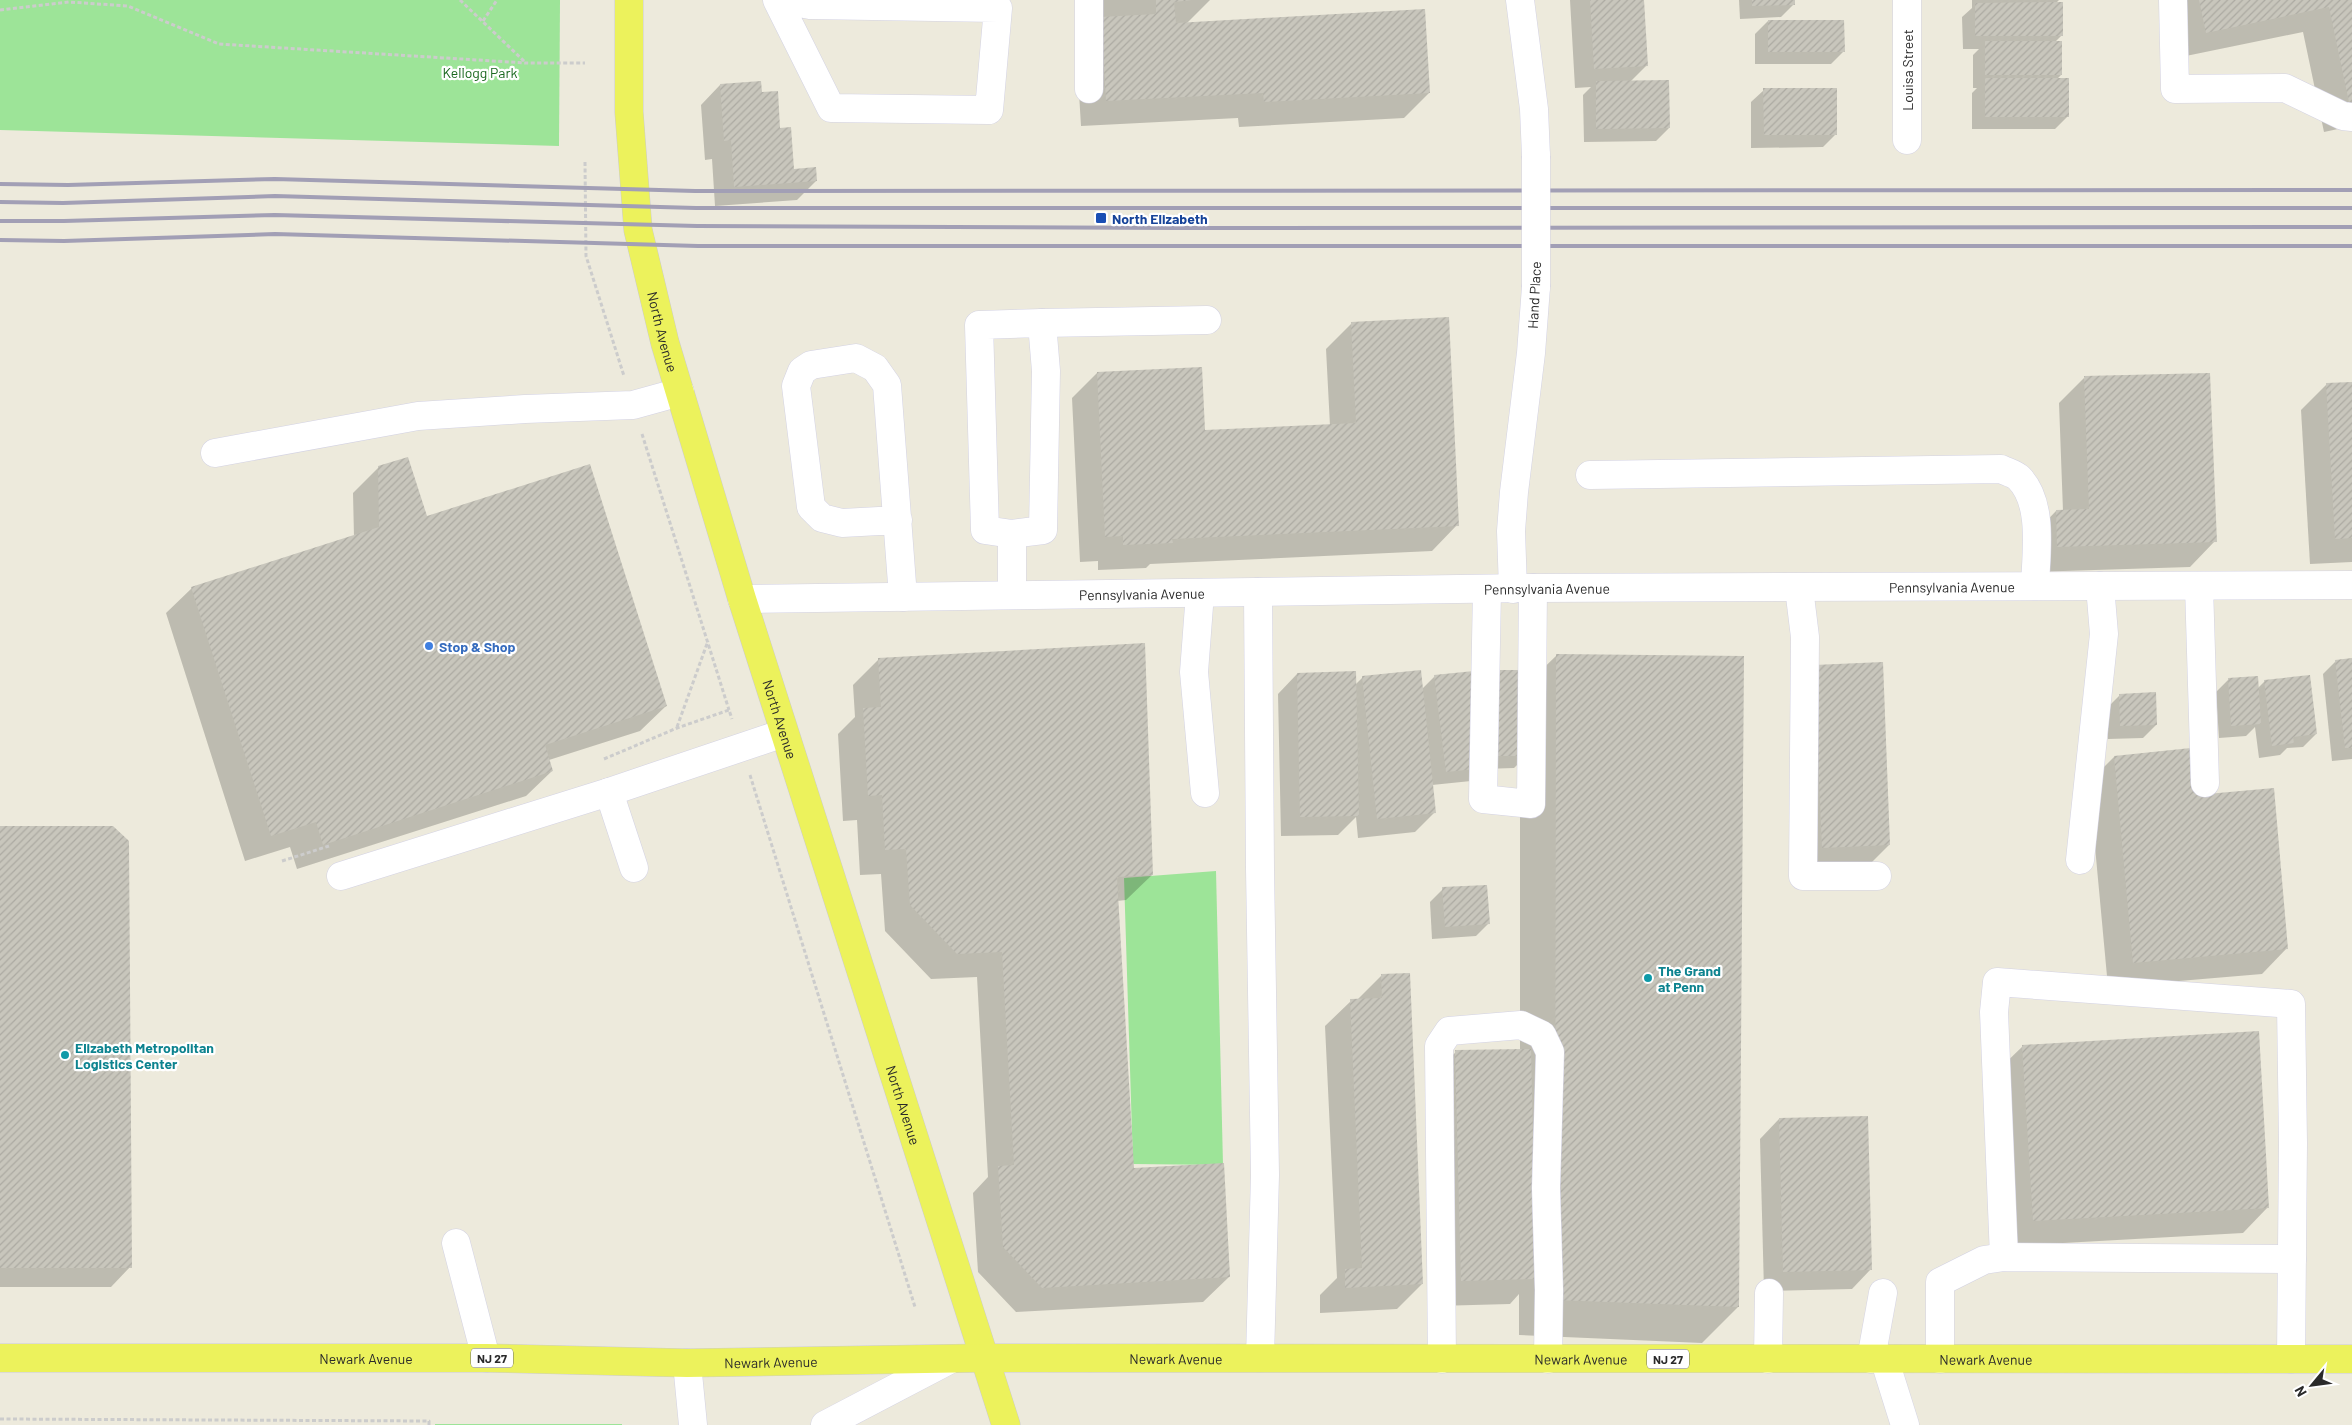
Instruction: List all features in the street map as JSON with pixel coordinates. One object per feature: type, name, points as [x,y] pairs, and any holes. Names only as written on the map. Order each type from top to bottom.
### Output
[{"type":"main road","name":"North Avenue","points":[[629,0],[629,112],[638,230],[665,343],[784,733],[1006,1425]]},
{"type":"main road","name":"Newark Avenue","points":[[0,1358],[486,1358],[687,1363],[984,1358],[2352,1359]]},
{"type":"street","points":[[777,0],[831,108],[989,110],[998,8],[810,5],[784,0]]},
{"type":"street","points":[[1089,0],[1089,89]]},
{"type":"street","name":"Hand Place","points":[[1511,589],[1511,531],[1514,492],[1531,353],[1536,286],[1534,109],[1520,0]]},
{"type":"street","name":"Louisa Street","points":[[1907,0],[1907,140]]},
{"type":"street","points":[[2173,0],[2175,89],[2285,88],[2343,116],[2352,117]]},
{"type":"street","points":[[1042,324],[1046,371],[1044,530],[1012,534],[985,530],[979,325],[1207,320]]},
{"type":"street","points":[[898,520],[842,523],[822,518],[811,506],[796,386],[802,371],[811,365],[856,358],[875,368],[887,385],[898,520],[903,597]]},
{"type":"street","points":[[215,453],[418,416],[525,409],[633,405],[680,392]]},
{"type":"street","points":[[1590,475],[2002,469],[2018,476],[2033,498],[2037,543],[2035,586]]},
{"type":"street","points":[[1012,534],[1012,595]]},
{"type":"street","name":"Pennsylvania Avenue","points":[[742,598],[1511,589],[2352,585]]},
{"type":"street","points":[[2080,860],[2104,634],[2100,586]]},
{"type":"street","points":[[2199,586],[2205,783]]},
{"type":"street","points":[[1799,588],[1805,637],[1803,876],[1877,876]]},
{"type":"street","points":[[1511,589],[1530,804],[1483,799],[1511,589]]},
{"type":"street","points":[[1258,592],[1265,1175],[1260,1358]]},
{"type":"street","points":[[1200,593],[1194,672],[1206,793]]},
{"type":"street","points":[[341,876],[517,819],[609,792],[784,733]]},
{"type":"street","points":[[609,792],[634,868]]},
{"type":"street","points":[[2004,1257],[1994,1012],[1997,982],[2291,1004],[2291,1359]]},
{"type":"street","points":[[1442,1359],[1439,1046],[1449,1031],[1521,1025],[1542,1035],[1550,1052],[1546,1188],[1549,1290],[1548,1359]]},
{"type":"street","points":[[456,1243],[486,1358]]},
{"type":"street","points":[[1940,1359],[1940,1282],[1984,1260],[2004,1257],[2292,1259]]},
{"type":"street","points":[[1768,1359],[1769,1293]]},
{"type":"street","points":[[1883,1293],[1878,1358],[1905,1425]]},
{"type":"street","points":[[825,1425],[951,1359]]},
{"type":"street","points":[[687,1363],[693,1425]]},
{"type":"path","points":[[460,0],[526,63]]},
{"type":"path","points":[[483,21],[497,0]]},
{"type":"path","points":[[0,10],[69,1],[128,6],[219,44],[526,63],[585,63]]},
{"type":"path","points":[[585,162],[586,256],[915,1307]]},
{"type":"path","points":[[677,728],[708,641]]},
{"type":"path","points":[[598,762],[677,728],[729,710]]},
{"type":"path","points":[[282,861],[336,844]]},
{"type":"path","points":[[0,1419],[429,1421],[429,1425]]},
{"type":"green space","name":"Kellogg Park","points":[[0,0],[560,0],[559,146],[0,130]]},
{"type":"green space","points":[[1216,871],[1223,1165],[1133,1164],[1124,878]]},
{"type":"green space","points":[[622,1424],[622,1425],[435,1425]]},
{"type":"building","points":[[1156,0],[1192,0],[1174,2],[1176,23],[1425,9],[1430,93],[1264,102],[1263,93],[1106,101],[1101,17],[1156,14]]},
{"type":"building","points":[[1590,0],[1644,0],[1648,66],[1594,69]]},
{"type":"building","points":[[1752,0],[1795,0],[1795,5],[1752,6]]},
{"type":"building","points":[[2199,0],[2352,0],[2352,107],[2350,107],[2329,7],[2206,33]]},
{"type":"building","points":[[2063,2],[2063,36],[1975,36],[1975,3]]},
{"type":"building","points":[[1768,20],[1844,20],[1845,52],[1768,52]]},
{"type":"building","points":[[1985,41],[2062,41],[2062,75],[1985,75]]},
{"type":"building","points":[[1985,78],[2069,78],[2069,117],[1985,117]]},
{"type":"building","points":[[1669,80],[1670,128],[1596,129],[1596,81]]},
{"type":"building","points":[[761,81],[762,92],[778,91],[780,128],[791,127],[794,169],[816,167],[817,181],[734,187],[731,140],[724,141],[720,84]]},
{"type":"building","points":[[1763,88],[1837,88],[1837,135],[1764,135]]},
{"type":"building","points":[[1449,317],[1459,526],[1172,539],[1173,543],[1123,545],[1123,536],[1105,537],[1097,372],[1202,367],[1205,430],[1356,423],[1351,322]]},
{"type":"building","points":[[2210,373],[2217,542],[2057,547],[2056,510],[2089,509],[2084,376]]},
{"type":"building","points":[[2352,382],[2352,538],[2335,539],[2326,383]]},
{"type":"building","name":"Stop & Shop","points":[[408,457],[427,516],[590,464],[667,706],[545,745],[553,771],[323,845],[316,822],[271,836],[191,587],[379,527],[378,466]]},
{"type":"building","points":[[1145,643],[1153,875],[1117,877],[1134,1168],[1224,1163],[1230,1277],[1042,1288],[1003,1247],[998,1166],[1014,1165],[1002,952],[957,954],[910,905],[906,849],[885,850],[882,795],[868,796],[863,708],[881,707],[878,658]]},
{"type":"building","name":"The Grand at Penn","points":[[1556,654],[1744,656],[1739,1307],[1555,1300]]},
{"type":"building","points":[[2352,658],[2352,748],[2345,748],[2335,660]]},
{"type":"building","points":[[1883,662],[1890,845],[1822,848],[1814,665]]},
{"type":"building","points":[[1421,670],[1436,813],[1377,819],[1362,676]]},
{"type":"building","points":[[1491,670],[1526,670],[1528,756],[1492,756]]},
{"type":"building","points":[[1356,671],[1359,816],[1300,817],[1297,673]]},
{"type":"building","points":[[1474,671],[1485,768],[1446,772],[1434,675]]},
{"type":"building","points":[[2310,675],[2317,734],[2293,737],[2294,743],[2272,746],[2264,680]]},
{"type":"building","points":[[2258,676],[2261,724],[2231,726],[2228,678]]},
{"type":"building","points":[[2156,692],[2157,725],[2120,726],[2119,694]]},
{"type":"building","points":[[2191,748],[2196,795],[2274,788],[2288,949],[2133,963],[2114,756]]},
{"type":"building","name":"Elizabeth Metropolitan Logistics Center","points":[[0,826],[113,826],[129,841],[132,1268],[0,1268]]},
{"type":"building","points":[[1487,885],[1490,924],[1445,927],[1442,887]]},
{"type":"building","points":[[1410,973],[1423,1284],[1345,1288],[1345,1269],[1362,1268],[1350,999],[1382,998],[1381,974]]},
{"type":"building","points":[[2259,1031],[2269,1208],[2033,1221],[2022,1045]]},
{"type":"building","points":[[1531,1049],[1536,1279],[1461,1281],[1455,1050]]},
{"type":"building","points":[[1868,1116],[1872,1270],[1783,1272],[1779,1118]]},
{"type":"railway","points":[[0,184],[68,185],[275,179],[695,191],[2352,190]]},
{"type":"railway","points":[[0,202],[63,203],[275,196],[696,208],[2352,208]]},
{"type":"railway","points":[[0,221],[275,215],[697,226],[1178,228],[2352,227]]},
{"type":"railway","points":[[0,240],[64,241],[275,234],[698,246],[2352,246]]},
{"type":"place","name":"North Elizabeth","points":[[1101,218]]},
{"type":"place","name":"Stop & Shop","points":[[429,646]]},
{"type":"place","name":"The Grand at Penn","points":[[1648,978]]},
{"type":"place","name":"Elizabeth Metropolitan Logistics Center","points":[[65,1055]]}]
